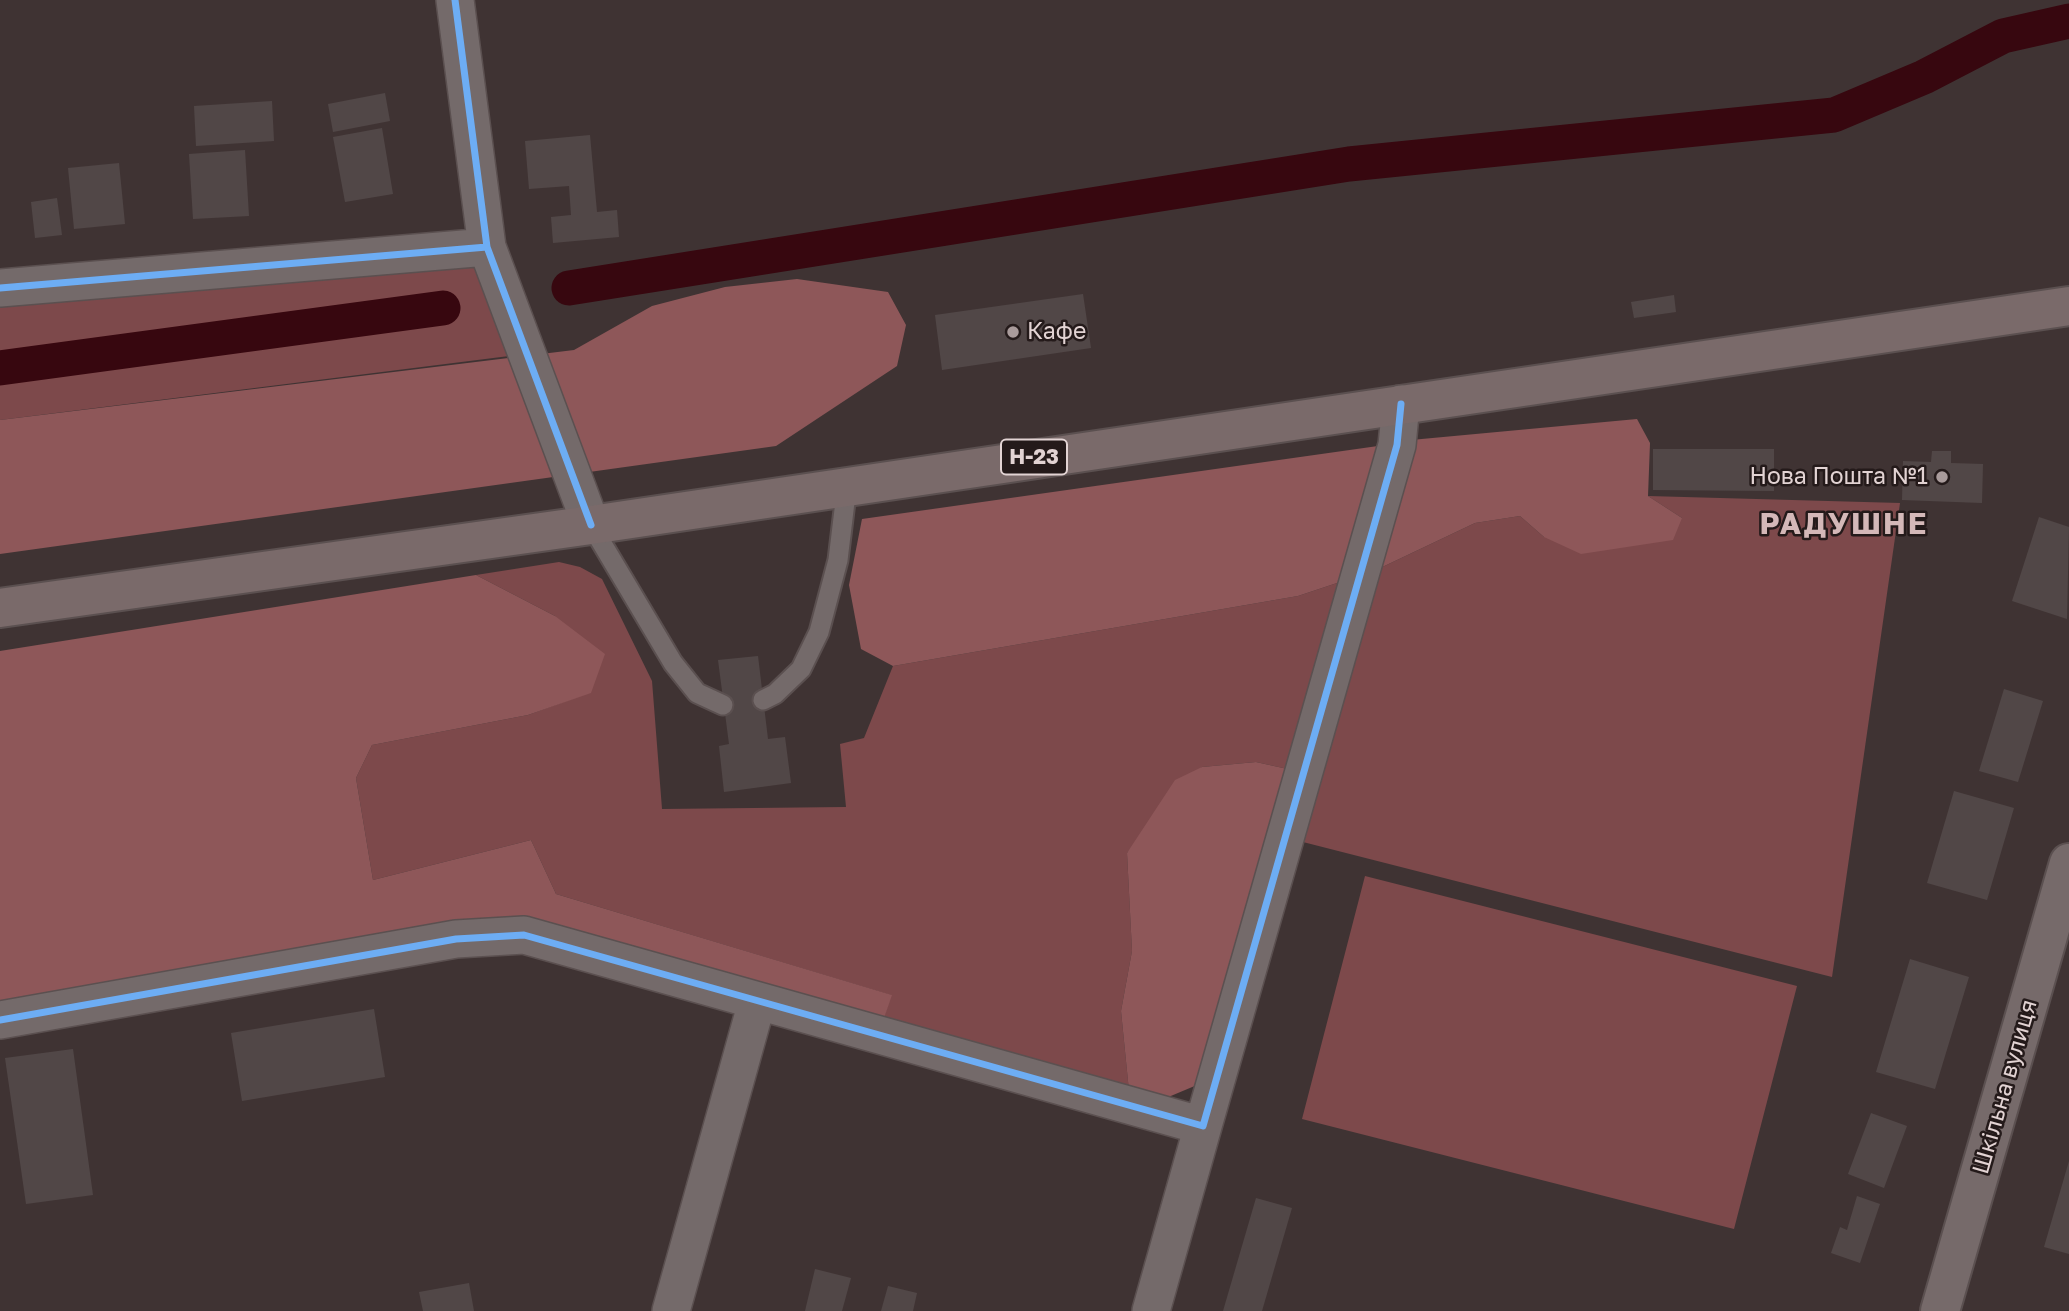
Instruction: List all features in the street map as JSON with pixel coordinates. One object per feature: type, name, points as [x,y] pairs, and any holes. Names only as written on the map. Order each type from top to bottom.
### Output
[{"type":"main road","name":"Н-23","points":[[0,608],[591,525],[2069,306]]},
{"type":"street","points":[[456,0],[487,247],[591,525]]},
{"type":"street","points":[[0,288],[487,247]]},
{"type":"street","points":[[1151,1311],[1397,445],[1401,404]]},
{"type":"street","name":"Шкільна вулиця","points":[[1940,1311],[2069,863]]},
{"type":"street","points":[[0,1020],[456,939],[524,935],[576,947],[757,1002],[1203,1126]]},
{"type":"street","points":[[671,1311],[757,1002]]},
{"type":"lane","points":[[763,700],[775,694],[801,669],[819,632],[838,560],[847,485]]},
{"type":"lane","points":[[591,525],[673,663],[696,693],[723,705]]},
{"type":"shaded area","points":[[487,247],[525,354],[0,420],[0,288]]},
{"type":"shaded area","points":[[797,279],[888,292],[906,325],[897,366],[776,446],[0,554],[0,420],[574,350],[652,306],[725,287]]},
{"type":"shaded area","points":[[1637,419],[1650,443],[1648,496],[1682,518],[1673,540],[1581,554],[1544,537],[1520,516],[1475,523],[1376,570],[1411,440]]},
{"type":"shaded area","points":[[1385,445],[1346,580],[1298,596],[893,666],[861,649],[849,585],[862,519]]},
{"type":"shaded area","points":[[1648,496],[1900,503],[1832,977],[1299,841],[1376,570],[1475,523],[1520,516],[1544,537],[1682,518]]},
{"type":"shaded area","points":[[559,562],[580,567],[602,579],[652,681],[662,809],[846,807],[840,744],[864,738],[893,666],[1298,596],[1346,580],[1292,770],[1256,762],[1202,767],[1127,853],[1132,951],[1121,1011],[1129,1091],[881,1027],[891,995],[556,894],[531,840],[373,880],[356,778],[372,745],[528,715],[591,692],[555,616],[476,575]]},
{"type":"shaded area","points":[[476,575],[555,616],[605,654],[591,693],[528,715],[372,745],[356,778],[373,880],[531,840],[556,894],[892,995],[881,1027],[576,938],[0,1006],[0,651]]},
{"type":"shaded area","points":[[1256,762],[1292,770],[1197,1085],[1166,1098],[1129,1091],[1121,1011],[1132,951],[1127,853],[1175,780],[1202,767]]},
{"type":"shaded area","points":[[1365,876],[1797,986],[1734,1229],[1302,1119]]},
{"type":"building","points":[[385,93],[390,121],[333,132],[328,104]]},
{"type":"building","points":[[272,101],[274,141],[196,146],[194,106]]},
{"type":"building","points":[[382,128],[393,194],[345,202],[333,137]]},
{"type":"building","points":[[590,135],[597,212],[617,210],[619,237],[553,243],[551,217],[571,215],[569,186],[529,189],[525,141]]},
{"type":"building","points":[[245,150],[249,216],[193,219],[189,154]]},
{"type":"building","points":[[119,163],[125,224],[74,229],[68,168]]},
{"type":"building","points":[[57,198],[62,235],[35,238],[31,202]]},
{"type":"building","name":"Кафе","points":[[1083,294],[1091,348],[942,370],[935,315]]},
{"type":"building","points":[[1674,295],[1676,312],[1634,318],[1631,302]]},
{"type":"building","points":[[1653,449],[1774,449],[1774,491],[1653,490]]},
{"type":"building","points":[[1932,451],[1951,451],[1951,463],[1983,464],[1982,503],[1902,500],[1903,461],[1931,462]]},
{"type":"building","points":[[2039,517],[2069,527],[2067,619],[2012,601]]},
{"type":"building","points":[[758,656],[768,739],[785,737],[791,783],[724,792],[719,746],[729,744],[718,660]]},
{"type":"building","points":[[2004,689],[2043,701],[2018,782],[1979,771]]},
{"type":"building","points":[[1954,791],[2014,808],[1987,900],[1927,883]]},
{"type":"building","points":[[1910,959],[1969,977],[1935,1089],[1876,1072]]},
{"type":"building","points":[[374,1009],[385,1077],[242,1101],[231,1033]]},
{"type":"building","points":[[73,1049],[93,1195],[26,1204],[5,1058]]},
{"type":"building","points":[[1871,1113],[1907,1126],[1884,1188],[1848,1174]]},
{"type":"building","points":[[2069,1161],[2069,1254],[2044,1247]]},
{"type":"building","points":[[1857,1196],[1880,1204],[1860,1263],[1831,1253],[1840,1227],[1847,1230]]},
{"type":"building","points":[[1256,1198],[1292,1208],[1262,1311],[1223,1311]]},
{"type":"building","points":[[815,1269],[851,1278],[842,1311],[805,1311]]},
{"type":"building","points":[[469,1283],[474,1311],[423,1311],[419,1292]]},
{"type":"building","points":[[888,1286],[917,1293],[913,1311],[881,1311]]},
{"type":"waterway","points":[[569,288],[1349,164],[1834,115],[1924,77],[2003,36],[2069,21]]},
{"type":"waterway","points":[[0,368],[443,308]]},
{"type":"cycle path","points":[[455,0],[487,247],[591,525]]},
{"type":"cycle path","points":[[0,288],[487,247]]},
{"type":"cycle path","points":[[0,1020],[456,939],[524,935],[1203,1126],[1397,445],[1401,404]]},
{"type":"place","name":"Кафе","points":[[1013,332]]},
{"type":"place","name":"Нова Пошта №1","points":[[1942,477]]},
{"type":"district","name":"РАДУШНЕ","points":[[1844,524]]}]
